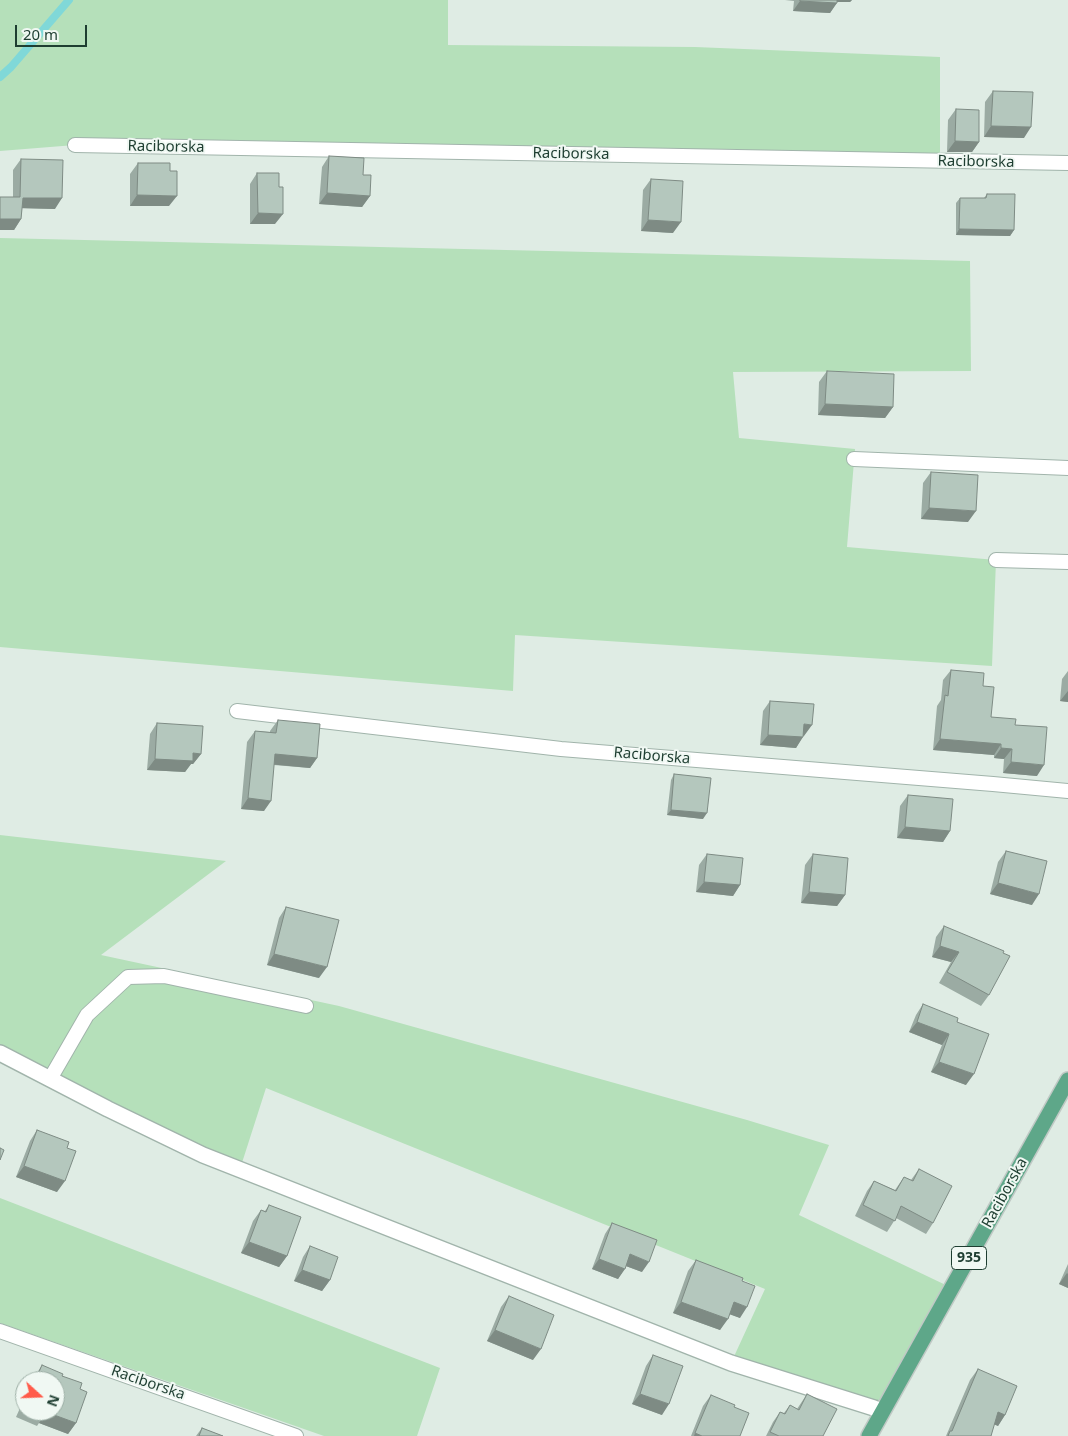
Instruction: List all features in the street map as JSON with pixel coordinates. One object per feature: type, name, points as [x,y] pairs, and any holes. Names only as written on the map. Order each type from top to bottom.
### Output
[{"type":"main road","name":"Raciborska","points":[[869,1436],[1068,1080]]},
{"type":"street","points":[[0,1053],[203,1155],[731,1363],[882,1411]]},
{"type":"lane","name":"Raciborska","points":[[74,145],[1068,163]]},
{"type":"lane","points":[[854,459],[1068,468]]},
{"type":"lane","points":[[996,560],[1068,562]]},
{"type":"lane","name":"Raciborska","points":[[237,711],[562,749],[1068,791]]},
{"type":"lane","points":[[50,1079],[87,1015],[128,977],[164,976],[306,1006]]},
{"type":"lane","name":"Raciborska","points":[[0,1331],[296,1436]]},
{"type":"green space","points":[[0,0],[448,0],[448,45],[695,47],[940,57],[940,161],[75,145],[0,151]]},
{"type":"green space","points":[[0,238],[970,261],[971,371],[733,372],[739,438],[855,449],[847,547],[996,560],[992,666],[515,635],[513,691],[0,647]]},
{"type":"green space","points":[[0,835],[226,861],[101,955],[339,1006],[747,1120],[829,1145],[799,1215],[952,1288],[882,1411],[731,1363],[765,1289],[266,1088],[240,1169],[0,1053]]},
{"type":"green space","points":[[0,1198],[440,1368],[417,1436],[324,1436],[0,1323]]},
{"type":"building","points":[[837,0],[837,3],[800,1]]},
{"type":"building","points":[[993,91],[1033,92],[1031,127],[991,126]]},
{"type":"building","points":[[956,109],[979,110],[979,142],[955,141]]},
{"type":"building","points":[[329,156],[364,158],[363,175],[371,175],[370,196],[327,193]]},
{"type":"building","points":[[21,159],[63,160],[62,198],[23,198],[21,219],[0,219],[0,197],[20,197]]},
{"type":"building","points":[[138,163],[170,163],[170,171],[177,171],[177,196],[137,195]]},
{"type":"building","points":[[257,173],[279,173],[279,187],[283,187],[283,214],[258,213]]},
{"type":"building","points":[[651,179],[683,181],[681,222],[648,220]]},
{"type":"building","points":[[987,194],[1015,194],[1014,230],[959,229],[960,198],[986,198]]},
{"type":"building","points":[[827,371],[894,374],[893,407],[825,404]]},
{"type":"building","points":[[931,472],[978,475],[976,511],[929,508]]},
{"type":"building","points":[[951,670],[984,673],[983,686],[994,687],[991,717],[1016,719],[1015,725],[1047,727],[1044,765],[1011,762],[1012,749],[1001,748],[1001,744],[940,739],[945,695],[948,696]]},
{"type":"building","points":[[770,701],[814,704],[812,725],[804,724],[803,737],[768,735]]},
{"type":"building","points":[[278,720],[320,724],[317,758],[275,754],[271,801],[248,798],[255,731],[276,733]]},
{"type":"building","points":[[157,723],[203,726],[201,754],[193,753],[193,761],[155,759]]},
{"type":"building","points":[[674,774],[711,778],[707,813],[671,810]]},
{"type":"building","points":[[908,795],[953,799],[950,831],[905,827]]},
{"type":"building","points":[[1006,851],[1047,861],[1039,894],[998,883]]},
{"type":"building","points":[[707,854],[743,858],[740,885],[704,882]]},
{"type":"building","points":[[813,854],[848,858],[845,895],[809,892]]},
{"type":"building","points":[[286,907],[339,920],[327,967],[274,954]]},
{"type":"building","points":[[944,926],[1004,951],[1003,953],[1010,956],[989,995],[947,972],[959,952],[940,946]]},
{"type":"building","points":[[923,1004],[958,1018],[957,1022],[989,1034],[974,1074],[939,1062],[949,1034],[917,1022]]},
{"type":"building","points":[[37,1130],[69,1142],[67,1148],[76,1151],[65,1181],[24,1166]]},
{"type":"building","points":[[0,1148],[4,1150],[0,1160]]},
{"type":"building","points":[[919,1169],[952,1186],[933,1223],[901,1206],[895,1221],[863,1205],[874,1181],[896,1191],[904,1177],[913,1181]]},
{"type":"building","points":[[269,1205],[301,1217],[287,1256],[249,1242],[261,1210],[266,1212]]},
{"type":"building","points":[[612,1223],[657,1240],[649,1262],[630,1254],[625,1269],[599,1259]]},
{"type":"building","points":[[310,1246],[338,1257],[330,1280],[302,1270]]},
{"type":"building","points":[[696,1260],[743,1278],[742,1281],[755,1286],[747,1307],[734,1302],[728,1319],[681,1302]]},
{"type":"building","points":[[509,1296],[554,1315],[541,1349],[495,1330]]},
{"type":"building","points":[[653,1355],[683,1366],[669,1404],[640,1394]]},
{"type":"building","points":[[42,1365],[56,1371],[39,1371]]},
{"type":"building","points":[[978,1369],[1017,1386],[1005,1415],[998,1412],[991,1436],[948,1436],[950,1431],[952,1431]]},
{"type":"building","points":[[65,1377],[82,1383],[80,1389],[87,1392],[76,1423],[65,1419]]},
{"type":"building","points":[[807,1394],[837,1409],[823,1436],[779,1436],[770,1432],[780,1412],[785,1414],[790,1405],[799,1410]]},
{"type":"building","points":[[711,1395],[749,1413],[740,1436],[702,1436],[695,1433]]},
{"type":"building","points":[[202,1428],[223,1436],[199,1436]]},
{"type":"waterway","points":[[0,77],[11,67],[69,0]]}]
